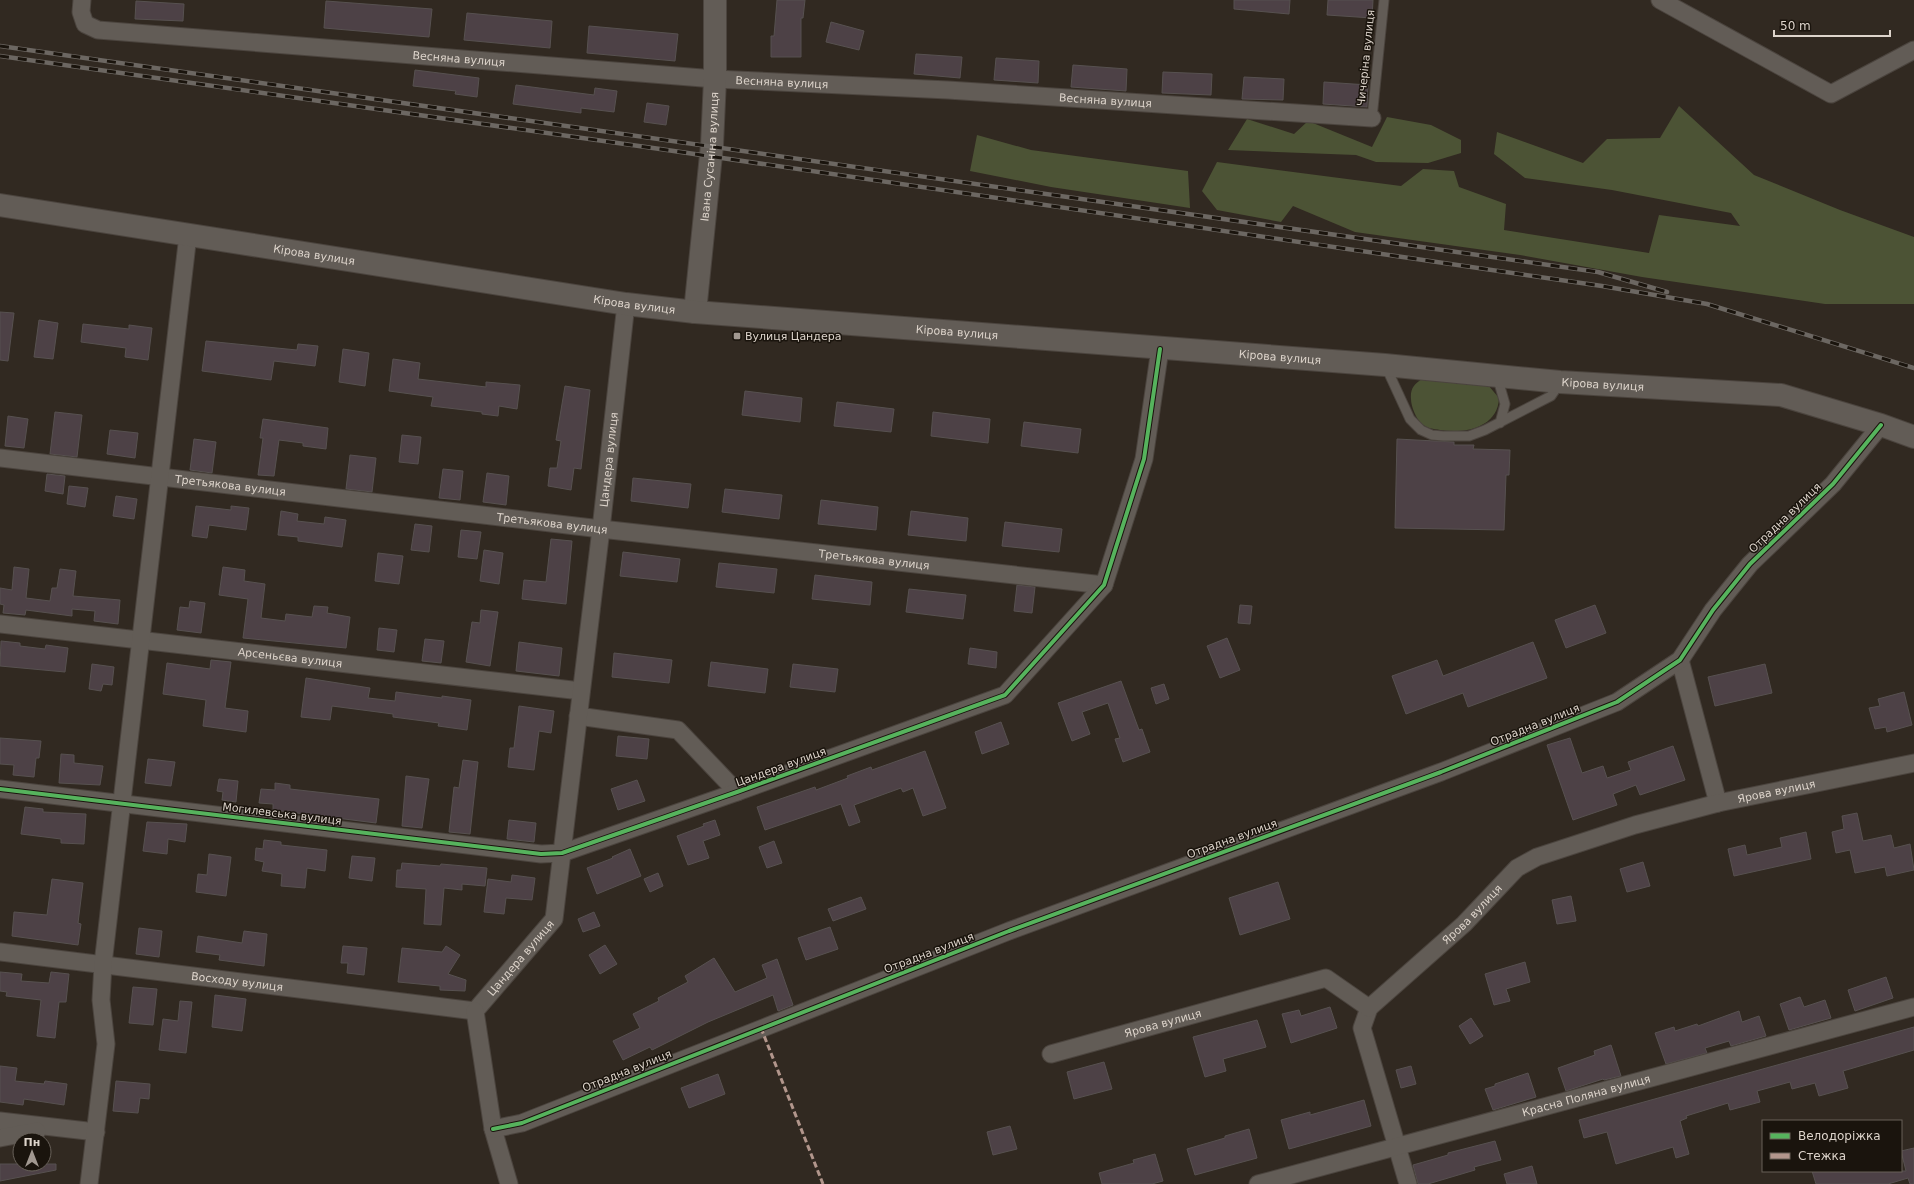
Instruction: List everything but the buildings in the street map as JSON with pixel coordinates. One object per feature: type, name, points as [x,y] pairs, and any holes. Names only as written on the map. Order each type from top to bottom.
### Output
[{"type":"main road","name":"Івана Сусаніна вулиця","points":[[695,312],[711,157],[715,79],[715,0]]},
{"type":"main road","name":"Кірова вулиця","points":[[0,205],[626,304],[695,312],[1160,349],[1385,365],[1560,382],[1781,395],[1881,425],[1914,437]]},
{"type":"street","name":"Весняна вулиця","points":[[82,0],[81,12],[85,24],[98,30],[715,79],[948,90],[1372,118]]},
{"type":"street","points":[[1660,0],[1831,94],[1914,50]]},
{"type":"street","points":[[89,1184],[106,1044],[101,1000],[103,964],[188,235]]},
{"type":"street","name":"Цандера вулиця","points":[[475,1011],[554,919],[601,529],[626,304]]},
{"type":"street","points":[[1104,585],[1144,459],[1160,349]]},
{"type":"street","name":"Отрадна вулиця","points":[[493,1129],[522,1123],[1009,931],[1441,772],[1617,702],[1680,660],[1713,610],[1750,564],[1833,484],[1881,425]]},
{"type":"street","name":"Третьякова вулиця","points":[[0,458],[601,529],[1104,585]]},
{"type":"street","name":"Цандера вулиця","points":[[562,853],[737,792],[1005,695],[1104,585]]},
{"type":"street","name":"Арсеньєва вулиця","points":[[0,624],[581,691]]},
{"type":"street","points":[[1680,660],[1718,803]]},
{"type":"street","points":[[578,716],[678,730],[737,792]]},
{"type":"street","name":"Ярова вулиця","points":[[1051,1054],[1326,978],[1369,1008],[1464,924],[1517,868],[1537,857],[1635,825],[1718,803],[1914,763]]},
{"type":"street","name":"Могилевська вулиця","points":[[0,790],[541,854],[562,853]]},
{"type":"street","name":"Восходу вулиця","points":[[0,952],[475,1011]]},
{"type":"street","name":"Красна Поляна вулиця","points":[[1258,1184],[1914,1007]]},
{"type":"street","points":[[1369,1008],[1362,1028],[1408,1184]]},
{"type":"street","points":[[475,1011],[493,1129],[509,1184]]},
{"type":"street","points":[[0,1121],[96,1132]]},
{"type":"street","points":[[0,1138],[53,1128]]},
{"type":"lane","name":"Чичеріна вулиця","points":[[1372,118],[1384,0]]},
{"type":"lane","points":[[1385,365],[1410,419],[1421,430],[1432,435],[1469,436],[1500,423],[1551,396],[1560,382]]},
{"type":"lane","points":[[1497,376],[1505,404],[1500,423]]},
{"type":"green space","points":[[1679,106],[1754,175],[1840,210],[1914,237],[1914,304],[1825,304],[1642,277],[1520,255],[1355,232],[1293,206],[1281,222],[1217,210],[1202,191],[1217,162],[1401,186],[1423,169],[1454,171],[1459,187],[1506,204],[1504,230],[1649,253],[1659,215],[1740,226],[1731,213],[1612,190],[1525,178],[1494,154],[1497,132],[1583,163],[1607,139],[1660,138]]},
{"type":"green space","points":[[1387,117],[1431,125],[1461,140],[1461,153],[1428,163],[1376,162],[1356,155],[1228,150],[1247,119],[1294,134],[1308,121],[1372,147]]},
{"type":"green space","points":[[977,135],[1031,150],[1188,171],[1190,208],[1051,187],[970,171]]},
{"type":"green space","points":[[1422,379],[1488,385],[1499,398],[1497,408],[1493,416],[1486,422],[1469,430],[1449,431],[1428,427],[1422,424],[1418,419],[1411,402],[1412,390]]},
{"type":"railway","points":[[0,46],[1598,272],[1667,292]]},
{"type":"railway","points":[[0,56],[660,149],[1602,286],[1707,304],[1914,368]]},
{"type":"marked path","points":[[761,1028],[823,1184]]},
{"type":"cycle path","points":[[0,789],[541,854],[562,853],[737,792],[1005,695],[1104,585],[1144,459],[1160,349]]},
{"type":"cycle path","points":[[493,1129],[522,1123],[1009,931],[1441,772],[1617,702],[1680,660],[1713,610],[1750,564],[1833,484],[1881,425]]},
{"type":"place","name":"Вулиця Цандера","points":[[737,336]]}]
